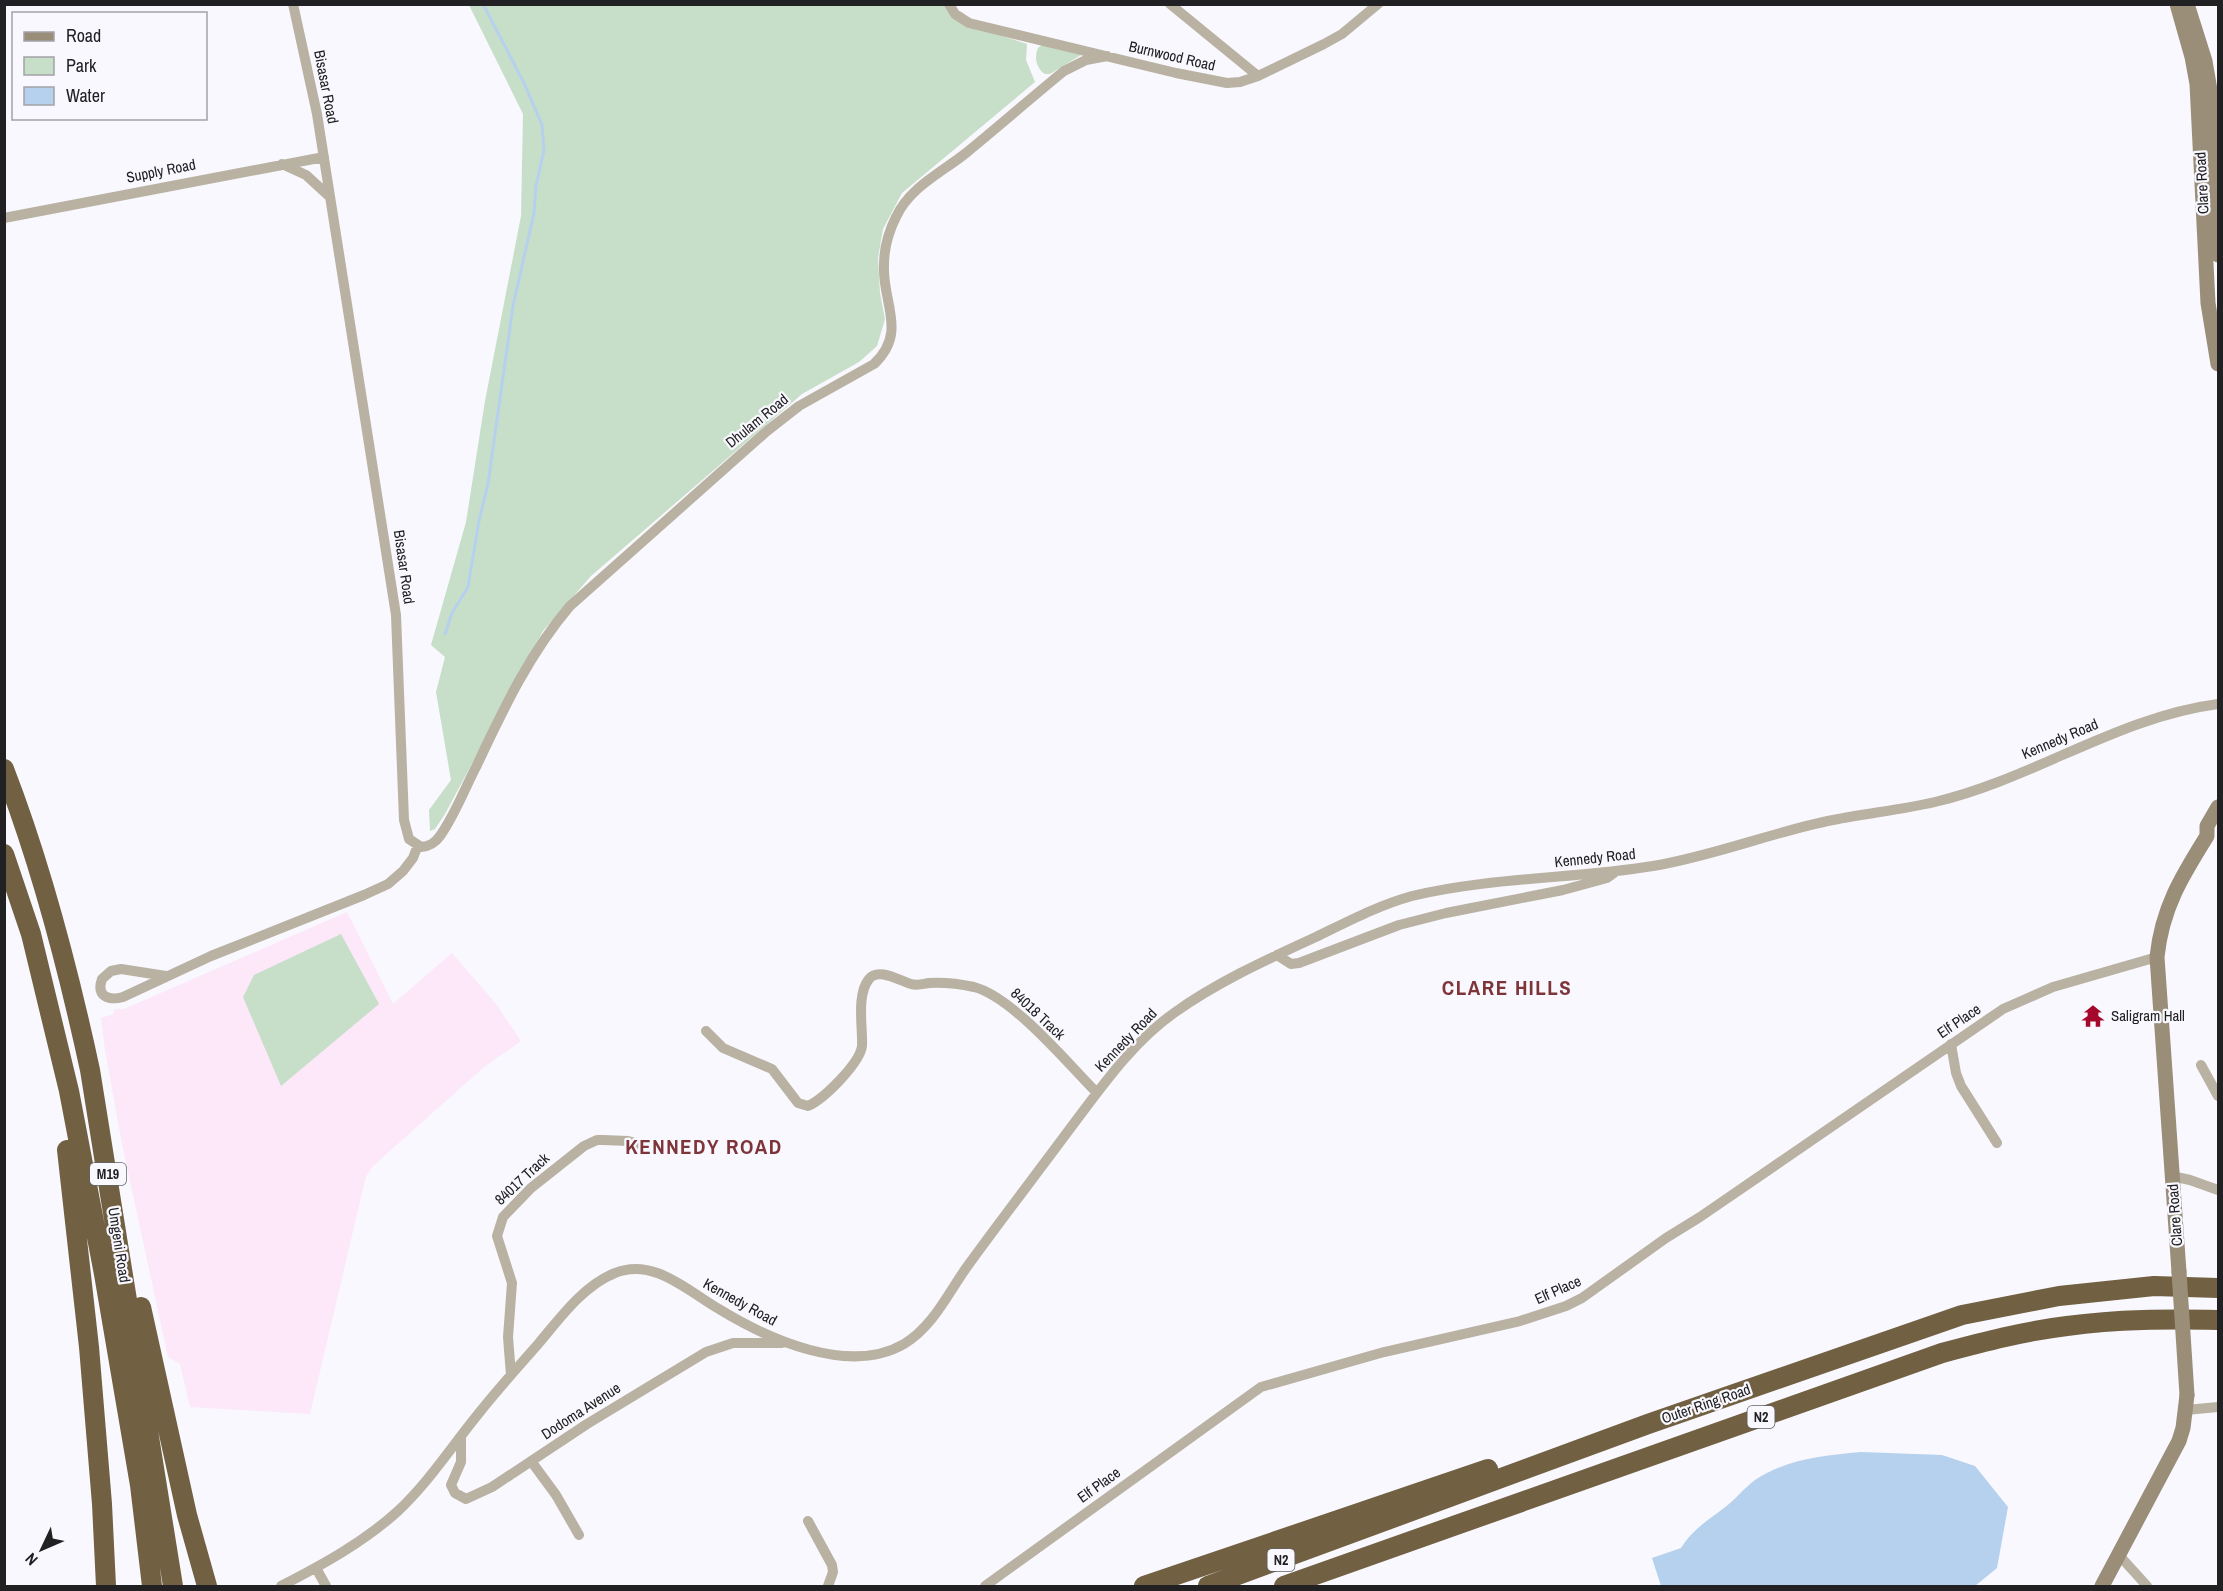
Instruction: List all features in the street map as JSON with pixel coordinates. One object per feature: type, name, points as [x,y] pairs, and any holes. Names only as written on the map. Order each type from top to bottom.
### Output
[{"type":"highway","name":"Umgeni Road","points":[[4,769],[47,897],[72,986],[90,1070],[121,1251],[173,1587]]},
{"type":"highway","name":"Umgeni Road","points":[[4,854],[48,999],[69,1091],[104,1274],[140,1485],[152,1587]]},
{"type":"highway","points":[[24,914],[66,1137],[79,1244],[95,1419],[106,1587]]},
{"type":"highway","points":[[121,1251],[140,1300],[187,1515],[207,1587]]},
{"type":"highway","name":"Outer Ring Road","points":[[1208,1587],[1604,1440],[1962,1315],[2059,1296],[2154,1286],[2218,1288]]},
{"type":"highway","name":"Outer Ring Road","points":[[1284,1587],[1942,1353],[2067,1326],[2155,1319],[2218,1320]]},
{"type":"highway","points":[[124,1395],[139,1587]]},
{"type":"highway","points":[[1144,1587],[1553,1447],[1575,1441],[1604,1440]]},
{"type":"highway","points":[[1299,1587],[1316,1575]]},
{"type":"street","name":"Bisasar Road","points":[[293,4],[310,78],[331,197],[396,615],[404,820],[409,839],[418,845]]},
{"type":"street","name":"Burnwood Road","points":[[949,4],[955,14],[969,23],[1227,84],[1258,76],[1333,39],[1378,4]]},
{"type":"street","points":[[1170,4],[1258,76]]},
{"type":"street","name":"Clare Road","points":[[2177,4],[2197,84],[2218,255]]},
{"type":"street","name":"Clare Road","points":[[2187,4],[2205,61],[2210,90],[2213,218],[2208,303],[2218,364]]},
{"type":"street","name":"Dhulam Road","points":[[418,845],[429,846],[439,837],[535,650],[570,606],[767,431],[799,406],[874,364],[884,355],[892,330],[883,267],[886,241],[902,205],[912,192],[951,165],[1064,71],[1086,60],[1107,56]]},
{"type":"street","name":"Supply Road","points":[[4,218],[324,157]]},
{"type":"street","points":[[282,164],[306,175],[331,197]]},
{"type":"street","name":"Kennedy Road","points":[[281,1587],[361,1540],[398,1511],[461,1438],[474,1418],[584,1293],[612,1273],[626,1269],[640,1269],[664,1274],[724,1313],[785,1343],[837,1355],[865,1356],[886,1352],[912,1339],[939,1309],[965,1269],[1097,1093],[1143,1040],[1171,1015],[1219,986],[1277,955],[1384,905],[1410,897],[1462,887],[1676,862],[1832,820],[1893,811],[1938,801],[1991,784],[2154,717],[2190,707],[2218,704]]},
{"type":"street","name":"Clare Road","points":[[2102,1587],[2174,1452],[2183,1428],[2186,1402],[2157,957],[2161,931],[2172,895],[2213,831],[2207,826],[2218,807]]},
{"type":"street","points":[[165,976],[116,970],[102,979],[100,987],[105,996],[113,999],[211,956],[364,895],[388,884],[403,871],[413,858],[418,845]]},
{"type":"street","points":[[1277,955],[1290,964],[1299,963],[1399,925],[1446,913],[1563,891],[1606,878],[1617,870]]},
{"type":"street","name":"Elf Place","points":[[985,1587],[1261,1387],[1346,1362],[1520,1321],[1575,1302],[2003,1009],[2038,992],[2157,957]]},
{"type":"street","name":"84018 Track","points":[[706,1031],[723,1048],[772,1069],[798,1103],[808,1106],[831,1090],[859,1055],[862,1046],[860,1014],[870,978],[874,975],[889,976],[914,985],[944,983],[961,985],[988,991],[1007,1004],[1097,1093]]},
{"type":"street","points":[[1951,1044],[1961,1086],[1997,1143]]},
{"type":"street","points":[[2201,1065],[2218,1096]]},
{"type":"street","name":"84017 Track","points":[[511,1375],[508,1337],[512,1283],[497,1236],[503,1217],[531,1188],[584,1146],[603,1140],[628,1141],[644,1145]]},
{"type":"street","points":[[2172,1176],[2218,1190]]},
{"type":"street","name":"Dodoma Avenue","points":[[461,1438],[461,1462],[451,1485],[455,1493],[462,1498],[470,1498],[479,1495],[642,1389],[706,1352],[733,1343],[785,1343]]},
{"type":"street","points":[[2186,1402],[2218,1407]]},
{"type":"street","points":[[531,1461],[556,1495],[579,1535]]},
{"type":"street","points":[[808,1521],[832,1565],[833,1572],[828,1587]]},
{"type":"street","points":[[2118,1554],[2147,1587]]},
{"type":"street","points":[[316,1568],[326,1587]]},
{"type":"shaded area","points":[[347,912],[393,1004],[452,953],[496,1004],[521,1041],[484,1067],[373,1166],[366,1176],[310,1414],[190,1407],[180,1364],[168,1357],[122,1144],[101,1018],[113,1014],[115,1009],[124,1009]]},
{"type":"green space","points":[[469,5],[945,5],[962,23],[1027,44],[1026,60],[1035,82],[902,193],[883,229],[878,258],[880,293],[885,319],[877,346],[859,362],[802,394],[591,576],[543,631],[445,814],[435,829],[430,831],[429,810],[451,780],[436,692],[445,657],[431,645],[466,522],[485,401],[521,216],[523,114]]},
{"type":"green space","points":[[1042,45],[1081,55],[1050,74],[1045,74],[1038,66],[1036,59],[1038,48]]},
{"type":"green space","points":[[341,934],[379,1004],[281,1086],[243,997],[254,975]]},
{"type":"water","points":[[1861,1452],[1942,1455],[1975,1466],[2008,1507],[1997,1568],[1975,1586],[1661,1586],[1652,1558],[1681,1548],[1695,1530],[1728,1505],[1755,1480],[1793,1463]]},
{"type":"waterway","points":[[445,634],[452,613],[468,587],[488,484],[513,306],[534,213],[536,186],[544,150],[542,125],[525,85],[483,4]]},
{"type":"place","name":"Saligram Hall","points":[[2093,1016]]},
{"type":"district","name":"CLARE HILLS","points":[[1507,988]]},
{"type":"district","name":"KENNEDY ROAD","points":[[704,1147]]}]
